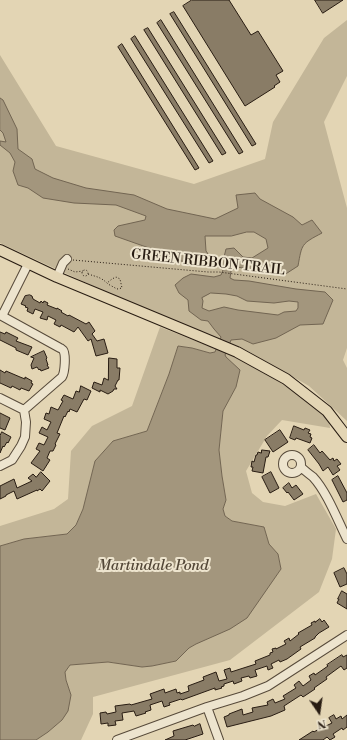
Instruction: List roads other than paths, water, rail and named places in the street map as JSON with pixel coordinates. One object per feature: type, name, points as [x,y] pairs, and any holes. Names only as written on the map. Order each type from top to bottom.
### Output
[{"type":"main road","points":[[0,250],[57,277],[237,352],[286,379],[327,411],[347,437]]},
{"type":"street","points":[[57,277],[64,263]]},
{"type":"street","points":[[24,410],[62,377],[64,373],[63,350],[1,315],[28,264]]},
{"type":"street","points":[[0,398],[24,410]]},
{"type":"street","points":[[0,466],[12,460],[25,437],[26,422],[24,410]]},
{"type":"street","points":[[301,467],[313,478],[326,496],[347,539]]},
{"type":"street","points":[[117,740],[268,686],[347,635]]},
{"type":"street","points":[[207,707],[219,740]]},
{"type":"water","name":"Martindale Pond","points":[[0,98],[3,100],[17,129],[18,149],[32,159],[35,169],[53,178],[86,188],[134,195],[167,209],[215,219],[238,208],[236,195],[255,193],[260,199],[293,217],[302,225],[312,220],[322,233],[306,242],[300,253],[298,266],[284,275],[237,267],[231,271],[230,278],[234,280],[325,292],[333,300],[323,324],[300,325],[276,338],[253,344],[242,339],[231,340],[225,355],[240,370],[236,387],[223,411],[219,450],[226,500],[223,509],[225,516],[232,521],[264,527],[269,544],[278,554],[281,569],[247,618],[230,629],[189,648],[176,661],[142,667],[108,662],[70,665],[65,672],[71,695],[68,711],[62,720],[36,740],[0,740],[0,546],[24,539],[67,534],[76,525],[83,509],[95,461],[113,441],[147,431],[178,346],[210,353],[215,352],[221,337],[208,321],[201,320],[189,311],[188,300],[179,293],[175,285],[183,278],[191,274],[214,277],[221,275],[223,270],[216,266],[185,262],[162,256],[149,248],[115,236],[114,230],[118,226],[145,220],[146,216],[116,205],[74,203],[43,198],[28,188],[18,185],[13,171],[15,162],[10,153],[0,145],[0,141],[6,142],[3,133],[0,130]],"holes":[[[254,232],[266,239],[268,248],[252,258],[243,257],[234,248],[226,249],[224,257],[217,262],[213,261],[206,251],[205,236],[231,236]],[[211,293],[237,296],[247,301],[274,303],[289,301],[298,302],[298,308],[296,311],[284,312],[278,315],[224,307],[209,311],[202,308],[202,298]]]}]
